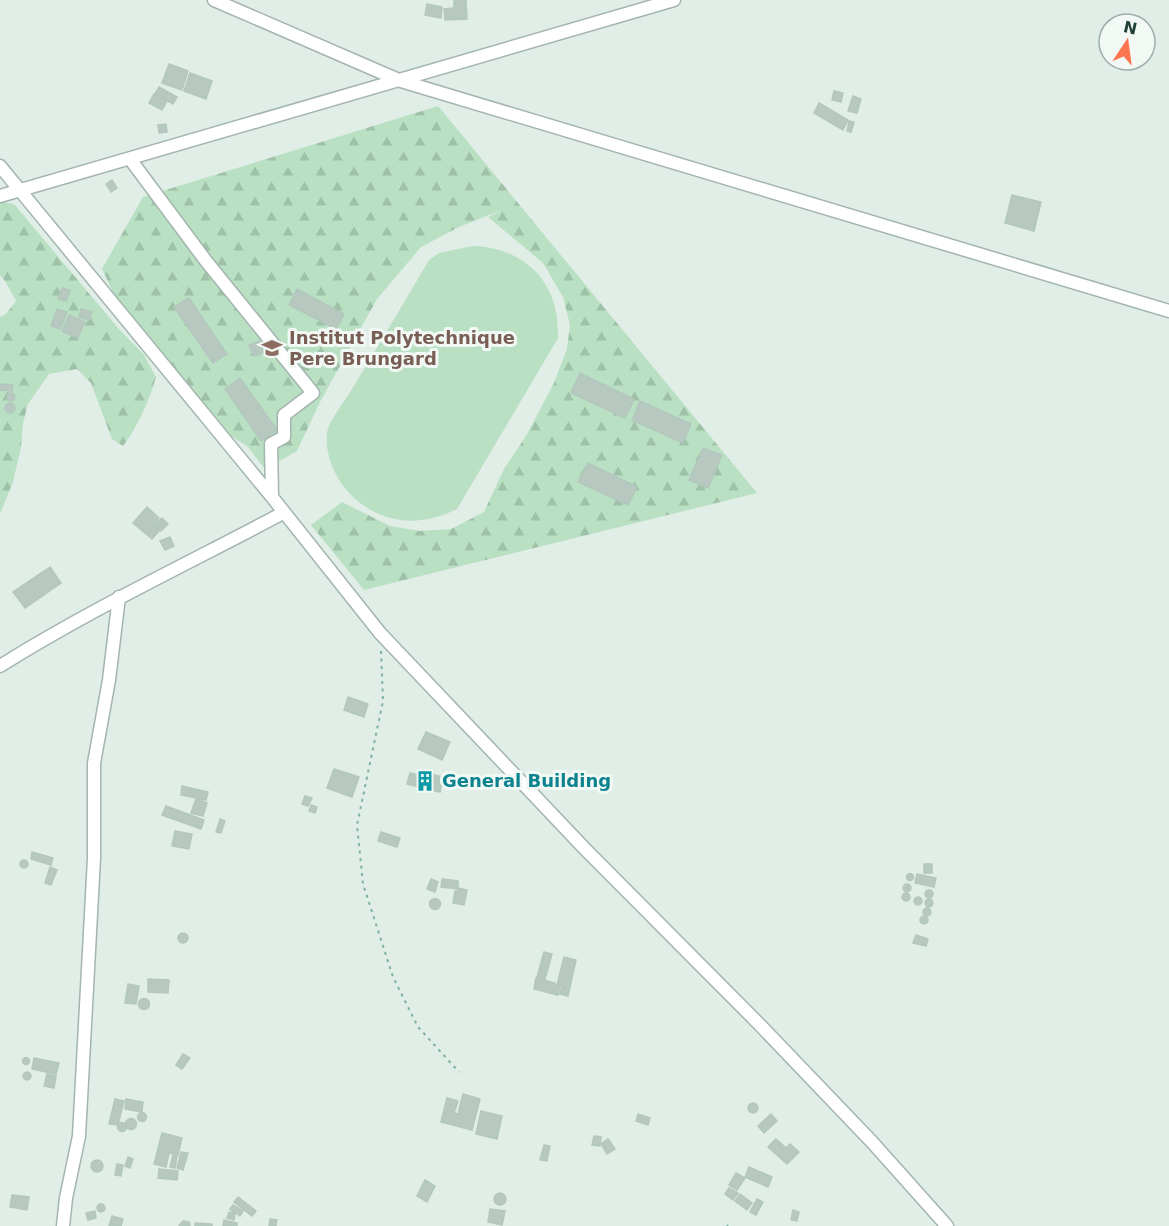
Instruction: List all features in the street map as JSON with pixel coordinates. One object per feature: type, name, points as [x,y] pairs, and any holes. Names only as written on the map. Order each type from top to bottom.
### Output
[{"type":"street","points":[[214,0],[401,81],[1169,311]]},
{"type":"street","points":[[0,196],[674,0]]},
{"type":"street","points":[[130,159],[206,261],[313,393],[285,415],[284,437],[271,444],[272,497]]},
{"type":"street","points":[[0,166],[272,497],[380,633],[585,849],[864,1133],[947,1226]]},
{"type":"street","points":[[0,666],[43,639],[120,597],[283,513]]},
{"type":"street","points":[[63,1226],[66,1198],[79,1136],[94,858],[94,763],[109,680],[120,597]]},
{"type":"path","points":[[380,633],[383,701],[357,825],[363,884],[393,977],[418,1028],[459,1072]]},
{"type":"green space","points":[[438,106],[757,493],[364,590],[311,525],[342,502],[390,526],[420,531],[451,529],[484,512],[504,469],[526,436],[554,383],[567,349],[570,325],[563,297],[543,263],[488,217],[504,209],[459,227],[421,247],[377,299],[320,402],[297,451],[265,469],[247,446],[231,436],[114,294],[102,269],[143,197]]},
{"type":"green space","points":[[0,203],[14,204],[118,328],[144,355],[156,377],[134,430],[123,446],[112,439],[91,383],[77,369],[49,374],[28,404],[13,482],[0,514],[0,317],[6,314],[16,301],[0,275]]},
{"type":"green space","points":[[473,246],[492,248],[509,254],[536,272],[553,301],[558,338],[457,509],[424,520],[391,518],[369,509],[344,487],[332,467],[327,445],[328,429],[429,260],[439,253]]},
{"type":"building","points":[[454,0],[466,0],[467,19],[445,20],[444,9],[454,8]]},
{"type":"building","points":[[427,4],[442,7],[441,18],[425,15]]},
{"type":"building","points":[[169,64],[188,71],[182,90],[162,83]]},
{"type":"building","points":[[190,73],[212,81],[206,99],[184,91]]},
{"type":"building","points":[[159,87],[177,97],[173,104],[155,94]]},
{"type":"building","points":[[834,91],[843,93],[841,102],[832,100]]},
{"type":"building","points":[[154,94],[167,101],[162,110],[149,103]]},
{"type":"building","points":[[853,96],[861,99],[857,113],[848,111]]},
{"type":"building","points":[[819,103],[848,120],[843,130],[814,113]]},
{"type":"building","points":[[849,121],[854,122],[851,132],[847,131]]},
{"type":"building","points":[[166,124],[167,132],[159,133],[158,125]]},
{"type":"building","points":[[112,180],[117,188],[111,192],[106,184]]},
{"type":"building","points":[[1012,195],[1041,202],[1034,231],[1005,223]]},
{"type":"building","points":[[62,288],[70,290],[66,301],[58,299]]},
{"type":"building","points":[[297,289],[344,314],[336,329],[289,305]]},
{"type":"building","points":[[189,298],[227,354],[213,363],[174,307]]},
{"type":"building","points":[[57,309],[67,312],[60,329],[51,326]]},
{"type":"building","points":[[81,309],[92,312],[89,320],[79,317]]},
{"type":"building","points":[[69,315],[85,322],[78,338],[62,331]]},
{"type":"building","points":[[259,341],[264,352],[254,356],[249,345]]},
{"type":"building","points":[[580,373],[634,399],[625,418],[571,393]]},
{"type":"building","points":[[240,378],[277,430],[261,441],[225,389]]},
{"type":"building","points":[[0,384],[13,385],[12,391],[0,390]]},
{"type":"building","points":[[11,393],[15,397],[11,401],[7,397]]},
{"type":"building","points":[[640,401],[691,424],[683,443],[632,420]]},
{"type":"building","points":[[10,403],[14,404],[14,412],[10,413],[6,412],[5,408],[6,404]]},
{"type":"building","points":[[703,448],[722,455],[708,488],[689,480]]},
{"type":"building","points":[[588,463],[637,487],[628,505],[578,482]]},
{"type":"building","points":[[147,507],[159,518],[153,525],[159,531],[152,539],[133,523]]},
{"type":"building","points":[[162,518],[168,524],[161,531],[155,525]]},
{"type":"building","points":[[170,537],[174,546],[165,550],[160,541]]},
{"type":"building","points":[[50,567],[61,583],[25,608],[13,592]]},
{"type":"building","points":[[348,697],[368,704],[364,717],[344,710]]},
{"type":"building","points":[[426,732],[450,742],[442,760],[418,749]]},
{"type":"building","points":[[334,769],[359,777],[352,797],[327,788]]},
{"type":"building","name":"General Building","points":[[410,773],[429,778],[430,774],[443,777],[440,792],[407,784]]},
{"type":"building","points":[[182,786],[208,792],[206,800],[181,795]]},
{"type":"building","points":[[305,796],[312,798],[308,806],[302,804]]},
{"type":"building","points":[[196,799],[207,803],[203,816],[191,813]]},
{"type":"building","points":[[311,805],[317,807],[315,813],[309,811]]},
{"type":"building","points":[[166,806],[204,820],[201,829],[162,815]]},
{"type":"building","points":[[220,819],[225,821],[221,833],[216,832]]},
{"type":"building","points":[[175,831],[192,834],[189,849],[172,846]]},
{"type":"building","points":[[381,832],[400,838],[397,847],[378,841]]},
{"type":"building","points":[[32,852],[53,858],[51,865],[31,859]]},
{"type":"building","points":[[24,860],[28,864],[24,868],[20,864]]},
{"type":"building","points":[[924,864],[932,864],[932,873],[924,873]]},
{"type":"building","points":[[50,867],[57,870],[51,885],[45,883]]},
{"type":"building","points":[[910,873],[914,877],[910,881],[906,877]]},
{"type":"building","points":[[917,874],[936,878],[934,887],[915,883]]},
{"type":"building","points":[[431,879],[438,882],[435,892],[427,889]]},
{"type":"building","points":[[442,879],[458,881],[458,889],[441,887]]},
{"type":"building","points":[[907,884],[911,888],[907,892],[903,888]]},
{"type":"building","points":[[458,888],[467,890],[464,905],[453,903],[455,891],[458,891]]},
{"type":"building","points":[[929,890],[933,894],[929,898],[925,894]]},
{"type":"building","points":[[906,893],[910,897],[906,901],[902,897]]},
{"type":"building","points":[[918,897],[922,901],[918,905],[914,901]]},
{"type":"building","points":[[435,898],[441,904],[435,910],[429,904]]},
{"type":"building","points":[[929,899],[933,903],[929,907],[925,903]]},
{"type":"building","points":[[927,908],[931,912],[927,916],[923,912]]},
{"type":"building","points":[[924,916],[928,920],[924,924],[920,920]]},
{"type":"building","points":[[183,933],[187,934],[187,942],[183,943],[179,942],[178,938],[179,934]]},
{"type":"building","points":[[916,935],[928,939],[926,946],[913,943]]},
{"type":"building","points":[[544,952],[552,954],[545,979],[537,977]]},
{"type":"building","points":[[564,957],[576,960],[568,996],[560,994],[562,986],[557,985]]},
{"type":"building","points":[[536,978],[560,986],[558,995],[534,989]]},
{"type":"building","points":[[148,979],[169,980],[168,993],[148,992]]},
{"type":"building","points":[[128,984],[139,986],[136,1004],[125,1003]]},
{"type":"building","points":[[144,999],[148,1000],[148,1008],[144,1009],[140,1008],[139,1004],[140,1000]]},
{"type":"building","points":[[183,1054],[190,1058],[182,1069],[176,1065]]},
{"type":"building","points":[[26,1057],[30,1061],[26,1065],[22,1061]]},
{"type":"building","points":[[34,1058],[59,1063],[56,1074],[32,1069]]},
{"type":"building","points":[[27,1072],[31,1076],[27,1080],[23,1076]]},
{"type":"building","points":[[47,1074],[56,1076],[54,1088],[44,1086]]},
{"type":"building","points":[[463,1094],[480,1099],[472,1130],[441,1122],[447,1098],[458,1101],[454,1113],[458,1114]]},
{"type":"building","points":[[115,1099],[124,1101],[118,1125],[109,1124]]},
{"type":"building","points":[[126,1099],[143,1102],[142,1112],[125,1109]]},
{"type":"building","points":[[753,1103],[757,1104],[757,1112],[753,1113],[749,1112],[748,1108],[749,1104]]},
{"type":"building","points":[[481,1111],[502,1116],[497,1139],[476,1134]]},
{"type":"building","points":[[142,1113],[146,1117],[142,1121],[138,1117]]},
{"type":"building","points":[[638,1114],[650,1118],[648,1125],[636,1121]]},
{"type":"building","points":[[771,1114],[777,1121],[764,1133],[758,1126]]},
{"type":"building","points":[[131,1118],[137,1124],[131,1130],[125,1124]]},
{"type":"building","points":[[122,1123],[126,1127],[122,1131],[118,1127]]},
{"type":"building","points":[[162,1133],[182,1138],[178,1155],[169,1153],[166,1167],[154,1164]]},
{"type":"building","points":[[594,1136],[601,1137],[600,1146],[592,1145]]},
{"type":"building","points":[[608,1139],[615,1149],[607,1154],[601,1144]]},
{"type":"building","points":[[776,1139],[786,1148],[790,1144],[799,1152],[787,1164],[768,1147]]},
{"type":"building","points":[[544,1145],[550,1146],[547,1161],[540,1160]]},
{"type":"building","points":[[181,1152],[188,1153],[183,1170],[177,1168]]},
{"type":"building","points":[[173,1155],[177,1156],[175,1168],[170,1167]]},
{"type":"building","points":[[128,1157],[133,1159],[130,1168],[125,1166]]},
{"type":"building","points":[[97,1160],[103,1166],[97,1172],[91,1166]]},
{"type":"building","points":[[117,1164],[123,1165],[121,1176],[115,1175]]},
{"type":"building","points":[[749,1167],[772,1177],[768,1187],[745,1177]]},
{"type":"building","points":[[159,1169],[178,1171],[177,1180],[158,1178]]},
{"type":"building","points":[[736,1173],[745,1178],[737,1190],[729,1185]]},
{"type":"building","points":[[425,1180],[435,1186],[427,1202],[417,1196]]},
{"type":"building","points":[[729,1188],[738,1193],[733,1200],[725,1194]]},
{"type":"building","points":[[502,1193],[506,1199],[502,1205],[498,1205],[494,1197]]},
{"type":"building","points":[[740,1194],[752,1203],[747,1210],[735,1201]]},
{"type":"building","points":[[12,1195],[29,1197],[27,1210],[10,1207]]},
{"type":"building","points":[[238,1197],[256,1211],[252,1216],[234,1202]]},
{"type":"building","points":[[757,1199],[763,1202],[756,1215],[750,1212]]},
{"type":"building","points":[[101,1204],[105,1208],[101,1212],[97,1208]]},
{"type":"building","points":[[233,1205],[243,1211],[240,1216],[230,1209]]},
{"type":"building","points":[[490,1209],[505,1211],[502,1225],[488,1222]]},
{"type":"building","points":[[793,1210],[799,1212],[797,1221],[791,1220]]},
{"type":"building","points":[[95,1211],[96,1218],[88,1220],[86,1213]]},
{"type":"building","points":[[229,1212],[235,1213],[234,1220],[227,1218]]},
{"type":"building","points":[[112,1216],[123,1219],[121,1226],[109,1226]]},
{"type":"building","points":[[270,1219],[277,1220],[276,1226],[269,1226]]},
{"type":"building","points":[[224,1220],[237,1223],[237,1226],[223,1226]]},
{"type":"building","points":[[183,1221],[189,1222],[190,1226],[179,1226]]},
{"type":"building","points":[[195,1223],[212,1224],[212,1226],[195,1226]]},
{"type":"place","name":"Institut Polytechnique Pere Brungard","points":[[272,348]]},
{"type":"place","name":"General Building","points":[[425,781]]}]
